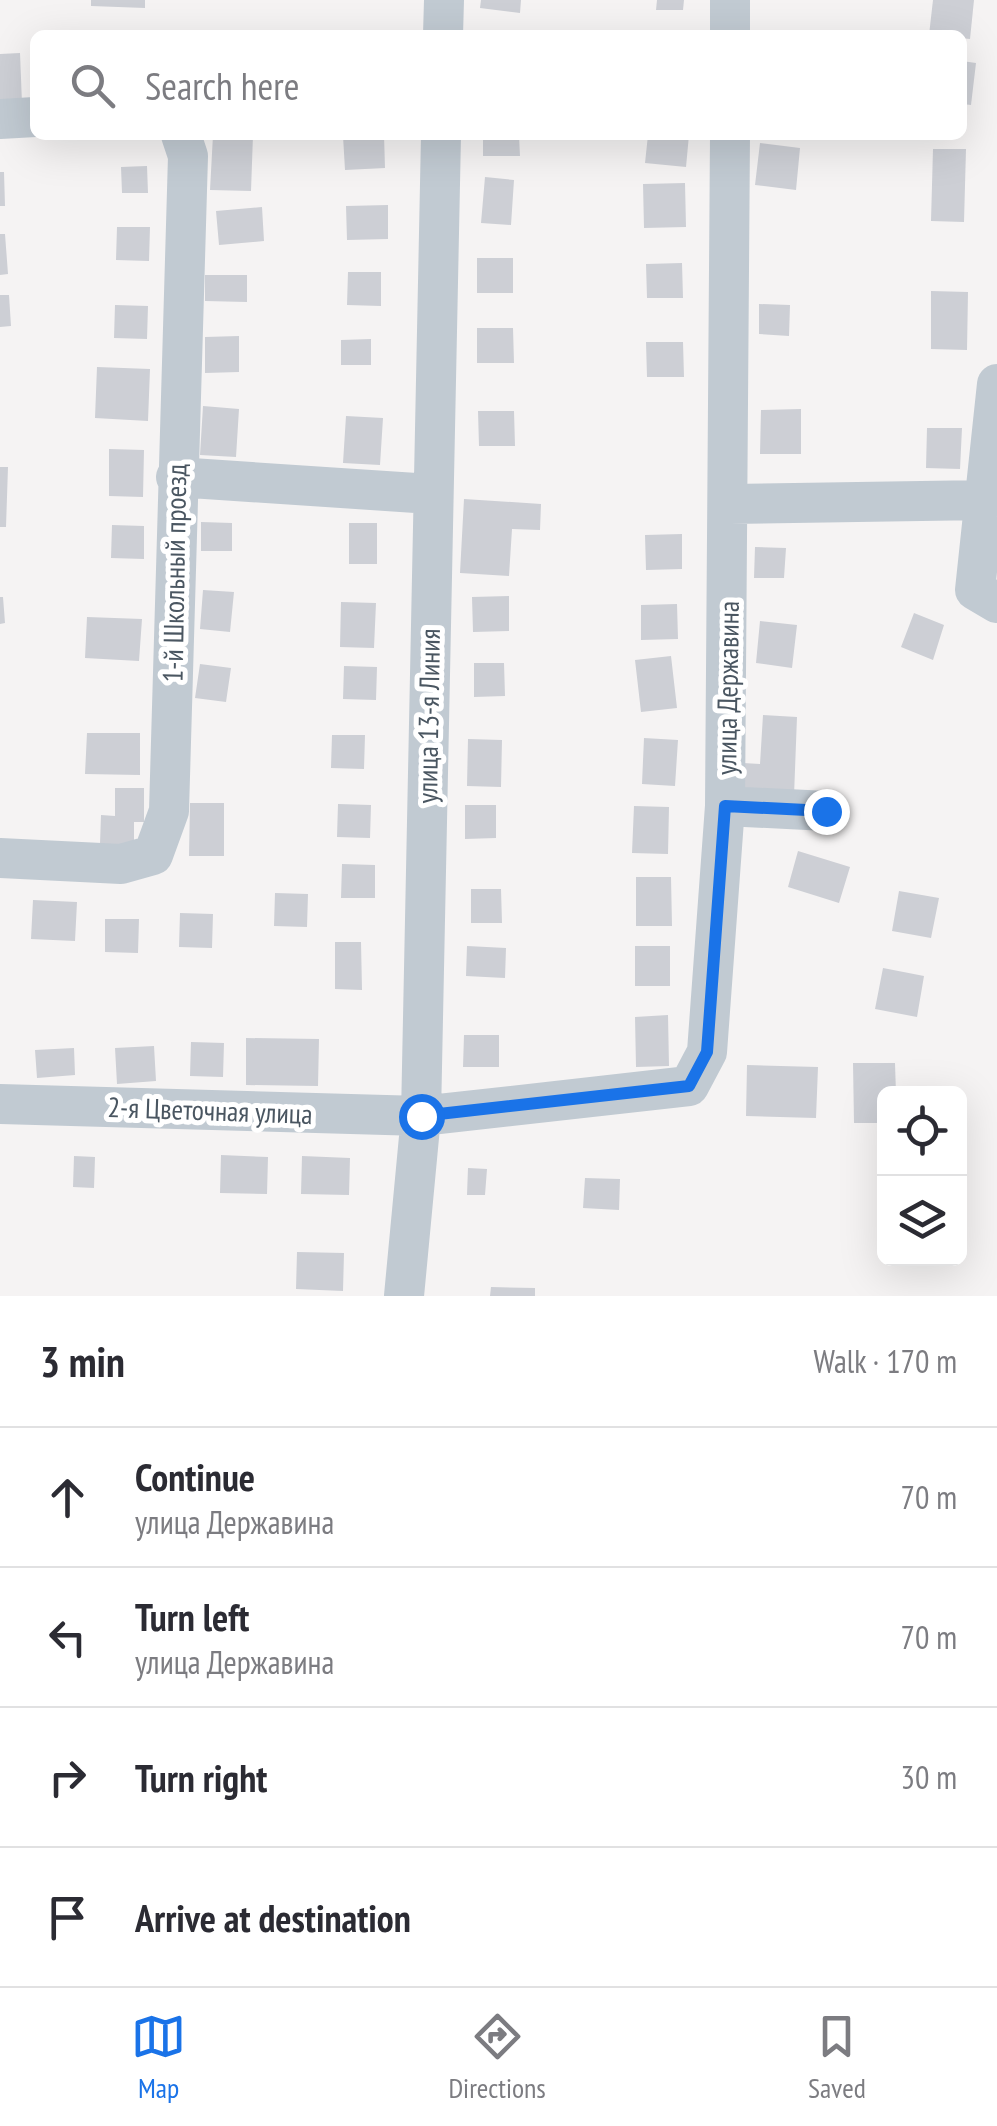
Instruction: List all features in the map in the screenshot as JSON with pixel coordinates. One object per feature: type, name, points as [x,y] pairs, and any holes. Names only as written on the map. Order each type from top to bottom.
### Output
[{"type":"lane","points":[[443,30],[444,0]]},
{"type":"lane","points":[[730,0],[730,30]]},
{"type":"lane","points":[[0,118],[30,117]]},
{"type":"lane","name":"1-й Школьный проезд","points":[[0,858],[121,864],[153,855],[169,811],[188,156],[182,140]]},
{"type":"lane","name":"улица 13-я Линия","points":[[404,1296],[421,1116],[441,140]]},
{"type":"lane","name":"улица Державина","points":[[421,1116],[689,1086],[707,1052],[725,806],[730,140]]},
{"type":"lane","points":[[986,596],[985,500],[997,384]]},
{"type":"lane","points":[[176,477],[431,494]]},
{"type":"lane","points":[[730,504],[985,500]]},
{"type":"lane","points":[[725,806],[826,811]]},
{"type":"lane","name":"2-я Цветочная улица","points":[[0,1104],[421,1116]]},
{"type":"building","points":[[91,0],[145,0],[145,8],[91,6]]},
{"type":"building","points":[[481,0],[521,0],[520,13],[480,8]]},
{"type":"building","points":[[657,0],[684,0],[683,10],[656,10]]},
{"type":"building","points":[[933,0],[974,0],[970,39],[967,30],[930,30]]},
{"type":"building","points":[[20,53],[22,103],[0,104],[0,54]]},
{"type":"building","points":[[967,62],[976,63],[971,105],[967,105]]},
{"type":"building","points":[[213,140],[253,140],[251,191],[210,190]]},
{"type":"building","points":[[343,140],[384,140],[385,168],[345,170]]},
{"type":"building","points":[[483,140],[519,140],[520,156],[483,156]]},
{"type":"building","points":[[647,140],[689,140],[686,167],[645,163]]},
{"type":"building","points":[[760,143],[800,148],[796,190],[755,185]]},
{"type":"building","points":[[933,149],[966,149],[964,222],[931,221]]},
{"type":"building","points":[[147,166],[148,193],[122,193],[121,167]]},
{"type":"building","points":[[0,172],[4,172],[5,206],[0,206]]},
{"type":"building","points":[[485,177],[514,180],[511,225],[481,223]]},
{"type":"building","points":[[685,183],[686,227],[644,228],[643,184]]},
{"type":"building","points":[[388,205],[388,239],[347,240],[346,206]]},
{"type":"building","points":[[262,207],[264,241],[219,245],[216,211]]},
{"type":"building","points":[[117,227],[150,227],[149,261],[116,260]]},
{"type":"building","points":[[0,234],[5,234],[8,274],[0,275]]},
{"type":"building","points":[[477,258],[513,258],[513,293],[477,293]]},
{"type":"building","points":[[682,263],[683,298],[647,298],[646,264]]},
{"type":"building","points":[[348,272],[381,272],[381,306],[347,305]]},
{"type":"building","points":[[205,275],[247,275],[247,302],[205,301]]},
{"type":"building","points":[[931,291],[968,292],[967,350],[931,349]]},
{"type":"building","points":[[0,295],[9,295],[11,326],[0,327]]},
{"type":"building","points":[[759,304],[790,305],[789,336],[759,334]]},
{"type":"building","points":[[115,305],[148,306],[147,339],[114,338]]},
{"type":"building","points":[[477,328],[513,328],[514,363],[477,363]]},
{"type":"building","points":[[239,336],[239,372],[205,373],[205,337]]},
{"type":"building","points":[[371,339],[371,365],[341,365],[341,340]]},
{"type":"building","points":[[646,342],[683,342],[684,377],[647,377]]},
{"type":"building","points":[[97,367],[150,369],[148,421],[95,418]]},
{"type":"building","points":[[203,406],[239,409],[236,457],[200,455]]},
{"type":"building","points":[[801,409],[801,454],[760,454],[761,410]]},
{"type":"building","points":[[478,411],[514,411],[515,446],[479,446]]},
{"type":"building","points":[[346,416],[383,418],[380,465],[343,463]]},
{"type":"building","points":[[927,428],[962,428],[960,469],[926,468]]},
{"type":"building","points":[[109,449],[144,450],[143,497],[109,496]]},
{"type":"building","points":[[0,467],[8,467],[6,527],[0,527]]},
{"type":"building","points":[[464,499],[541,504],[540,530],[512,529],[509,576],[460,573]]},
{"type":"building","points":[[201,522],[232,523],[232,551],[201,551]]},
{"type":"building","points":[[349,523],[377,523],[377,564],[349,564]]},
{"type":"building","points":[[112,525],[144,526],[144,559],[111,558]]},
{"type":"building","points":[[682,534],[682,569],[646,570],[645,535]]},
{"type":"building","points":[[755,547],[786,548],[784,578],[754,578]]},
{"type":"building","points":[[203,590],[234,592],[230,632],[200,629]]},
{"type":"building","points":[[509,596],[509,631],[473,632],[472,597]]},
{"type":"building","points":[[0,597],[5,623],[0,624]]},
{"type":"building","points":[[341,602],[376,603],[374,648],[340,647]]},
{"type":"building","points":[[677,604],[678,639],[641,640],[641,605]]},
{"type":"building","points":[[914,613],[944,625],[933,660],[901,647]]},
{"type":"building","points":[[87,617],[142,619],[139,661],[85,658]]},
{"type":"building","points":[[760,621],[797,625],[792,668],[756,663]]},
{"type":"building","points":[[671,656],[677,708],[641,712],[635,660]]},
{"type":"building","points":[[474,663],[504,663],[505,696],[474,697]]},
{"type":"building","points":[[200,664],[231,668],[226,702],[195,698]]},
{"type":"building","points":[[344,666],[377,667],[376,700],[343,699]]},
{"type":"building","points":[[763,715],[797,717],[794,796],[742,794],[743,763],[760,764]]},
{"type":"building","points":[[87,733],[140,733],[140,775],[85,774]]},
{"type":"building","points":[[332,735],[365,735],[364,769],[331,768]]},
{"type":"building","points":[[644,738],[678,740],[675,786],[642,784]]},
{"type":"building","points":[[468,739],[502,740],[501,787],[467,786]]},
{"type":"building","points":[[115,788],[144,788],[144,822],[134,822],[134,844],[100,844],[101,815],[115,816]]},
{"type":"building","points":[[190,803],[224,803],[224,856],[189,856]]},
{"type":"building","points":[[338,804],[371,805],[370,838],[337,837]]},
{"type":"building","points":[[465,805],[496,805],[496,838],[465,839]]},
{"type":"building","points":[[634,806],[669,807],[668,854],[632,853]]},
{"type":"building","points":[[798,851],[850,867],[839,903],[788,887]]},
{"type":"building","points":[[342,864],[375,865],[375,898],[341,898]]},
{"type":"building","points":[[636,877],[671,877],[672,926],[636,926]]},
{"type":"building","points":[[471,889],[501,889],[502,923],[471,923]]},
{"type":"building","points":[[899,891],[939,898],[931,938],[892,931]]},
{"type":"building","points":[[275,893],[308,894],[307,927],[274,926]]},
{"type":"building","points":[[33,900],[77,902],[75,941],[31,939]]},
{"type":"building","points":[[180,913],[213,914],[212,948],[179,947]]},
{"type":"building","points":[[105,919],[139,919],[138,953],[105,952]]},
{"type":"building","points":[[335,942],[361,942],[362,990],[335,989]]},
{"type":"building","points":[[467,946],[506,948],[505,978],[466,976]]},
{"type":"building","points":[[635,946],[670,946],[670,986],[635,986]]},
{"type":"building","points":[[883,968],[924,976],[917,1017],[875,1009]]},
{"type":"building","points":[[668,1015],[669,1066],[636,1067],[635,1017]]},
{"type":"building","points":[[464,1035],[499,1035],[499,1067],[463,1067]]},
{"type":"building","points":[[246,1038],[319,1039],[318,1086],[246,1085]]},
{"type":"building","points":[[191,1042],[224,1043],[223,1077],[190,1076]]},
{"type":"building","points":[[154,1046],[156,1081],[117,1084],[115,1048]]},
{"type":"building","points":[[74,1048],[75,1075],[37,1078],[35,1050]]},
{"type":"building","points":[[853,1063],[895,1063],[896,1086],[877,1086],[877,1123],[854,1123]]},
{"type":"building","points":[[747,1065],[818,1067],[816,1118],[746,1116]]},
{"type":"building","points":[[221,1155],[268,1157],[267,1194],[220,1193]]},
{"type":"building","points":[[74,1156],[95,1157],[94,1188],[73,1187]]},
{"type":"building","points":[[302,1156],[350,1158],[349,1195],[301,1194]]},
{"type":"building","points":[[468,1168],[487,1169],[485,1195],[467,1195]]},
{"type":"building","points":[[585,1178],[620,1179],[619,1210],[583,1208]]},
{"type":"building","points":[[297,1252],[344,1253],[343,1291],[296,1289]]},
{"type":"building","points":[[491,1287],[535,1288],[535,1296],[490,1296]]},
{"type":"route","points":[[421,1116],[689,1086],[707,1052],[725,806],[826,811]]}]
